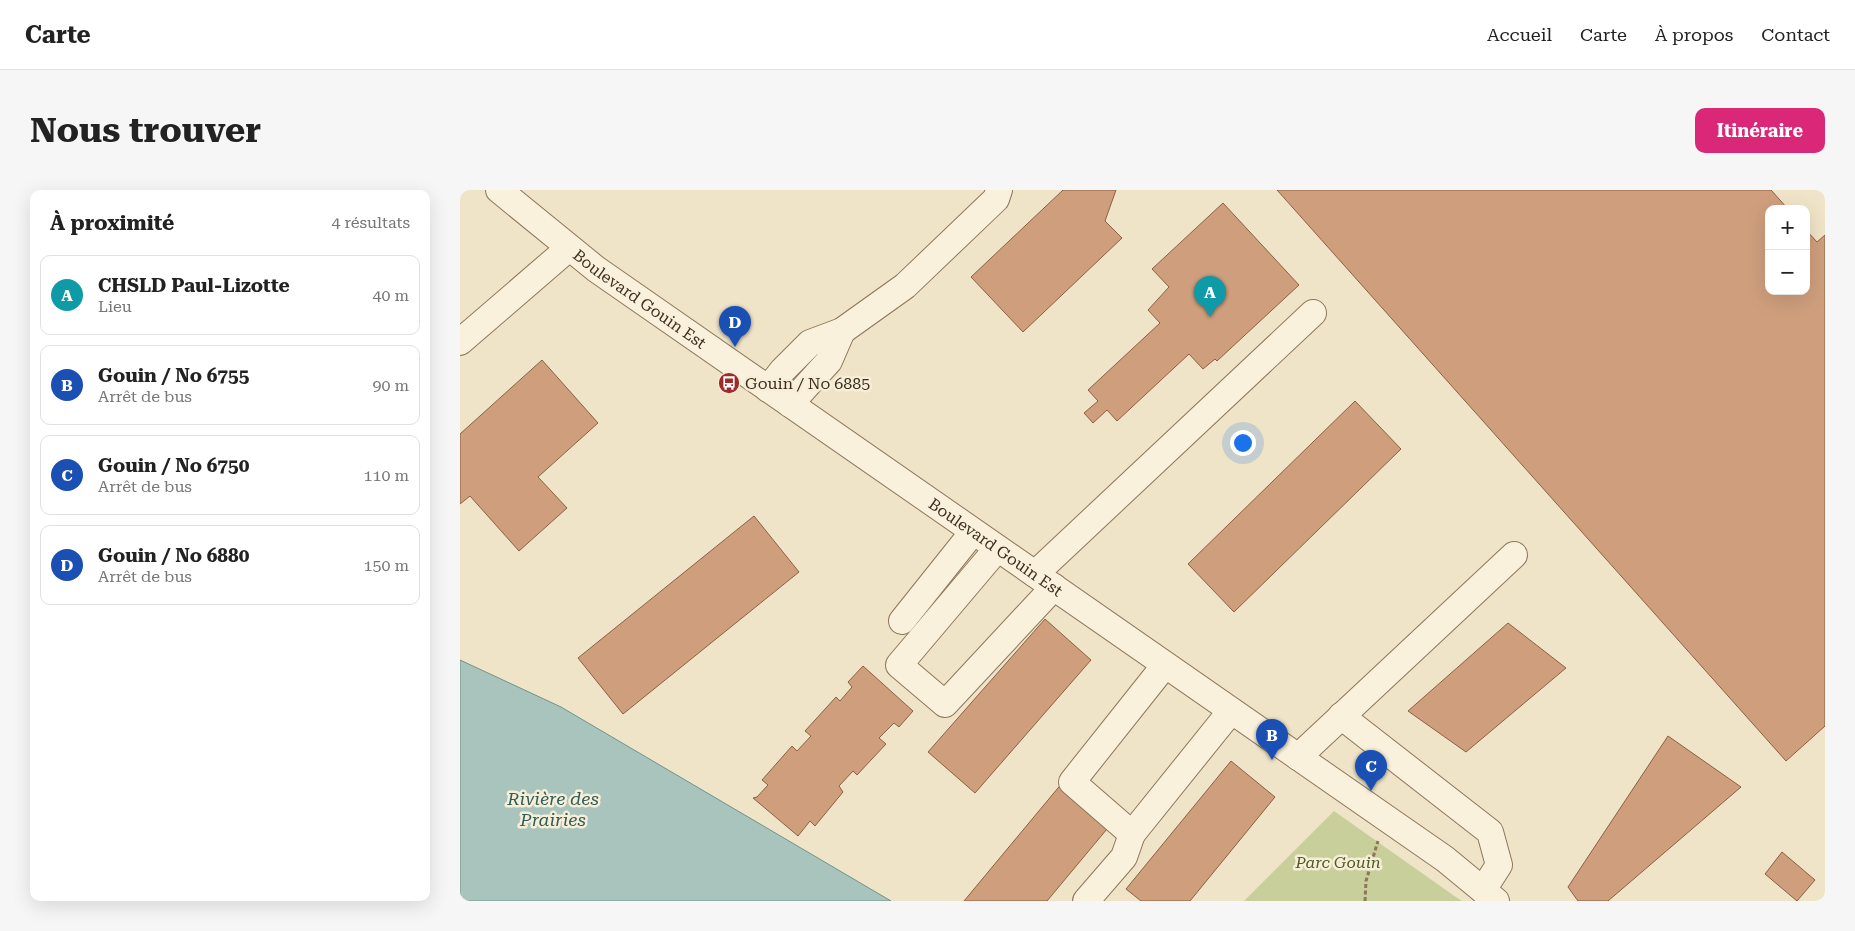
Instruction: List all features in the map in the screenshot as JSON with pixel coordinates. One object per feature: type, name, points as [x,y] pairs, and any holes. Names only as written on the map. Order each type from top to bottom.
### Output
[{"type":"street","name":"Boulevard Gouin Est","points":[[499,190],[596,269],[1445,859],[1489,896]]},
{"type":"street","points":[[768,389],[782,371],[810,343],[842,331],[905,286],[996,199],[999,190]]},
{"type":"street","points":[[460,342],[569,248]]},
{"type":"street","points":[[997,549],[899,665],[945,704],[1044,581],[1313,313]]},
{"type":"street","points":[[790,404],[829,361],[842,331]]},
{"type":"street","points":[[902,621],[973,532]]},
{"type":"street","points":[[1298,757],[1514,555]]},
{"type":"street","points":[[1132,834],[1072,782],[1165,664]]},
{"type":"street","points":[[1086,901],[1124,857],[1132,834],[1231,711]]},
{"type":"street","points":[[1341,716],[1490,832],[1499,865],[1489,896]]},
{"type":"path","points":[[1365,901],[1366,881],[1386,818]]},
{"type":"green space","name":"Parc Gouin","points":[[1334,811],[1453,895],[1462,901],[1244,901]]},
{"type":"water","name":"Rivière des Prairies","points":[[460,660],[561,707],[891,901],[460,901]]},
{"type":"building","points":[[1063,190],[1116,190],[1105,221],[1122,238],[1023,332],[971,277]]},
{"type":"building","points":[[1277,190],[1771,190],[1784,205],[1765,205],[1765,295],[1810,295],[1810,234],[1817,242],[1825,235],[1825,726],[1786,761]]},
{"type":"building","points":[[1223,203],[1299,285],[1217,361],[1215,359],[1203,369],[1189,354],[1117,421],[1107,410],[1093,423],[1084,413],[1098,401],[1088,390],[1160,323],[1148,310],[1169,287],[1152,269]]},
{"type":"building","points":[[542,360],[598,423],[538,477],[567,508],[519,551],[470,496],[460,504],[460,434]]},
{"type":"building","points":[[1355,401],[1401,449],[1234,612],[1188,564]]},
{"type":"building","points":[[754,516],[799,572],[623,714],[578,658]]},
{"type":"building","points":[[1045,619],[1091,660],[975,793],[928,752]]},
{"type":"building","points":[[1508,623],[1566,668],[1466,752],[1408,711]]},
{"type":"building","points":[[863,666],[913,711],[899,727],[894,723],[879,738],[886,744],[857,775],[853,771],[839,786],[843,792],[815,826],[810,821],[798,836],[753,798],[757,797],[768,785],[762,780],[792,746],[797,751],[811,736],[805,731],[836,697],[840,701],[852,687],[848,682]]},
{"type":"building","points":[[1668,736],[1741,787],[1608,901],[1578,901],[1568,887]]},
{"type":"building","points":[[1231,761],[1275,797],[1190,901],[1141,901],[1126,889]]},
{"type":"building","points":[[1063,782],[1112,823],[1047,901],[964,901]]},
{"type":"building","points":[[1782,852],[1815,880],[1797,901],[1765,874]]},
{"type":"place","name":"CHSLD Paul-Lizotte","points":[[1210,317]]},
{"type":"place","name":"Gouin / No 6880","points":[[735,347]]},
{"type":"place","name":"Gouin / No 6885","points":[[729,383]]},
{"type":"place","name":"Gouin / No 6755","points":[[1272,760]]},
{"type":"place","name":"Gouin / No 6750","points":[[1371,791]]}]
